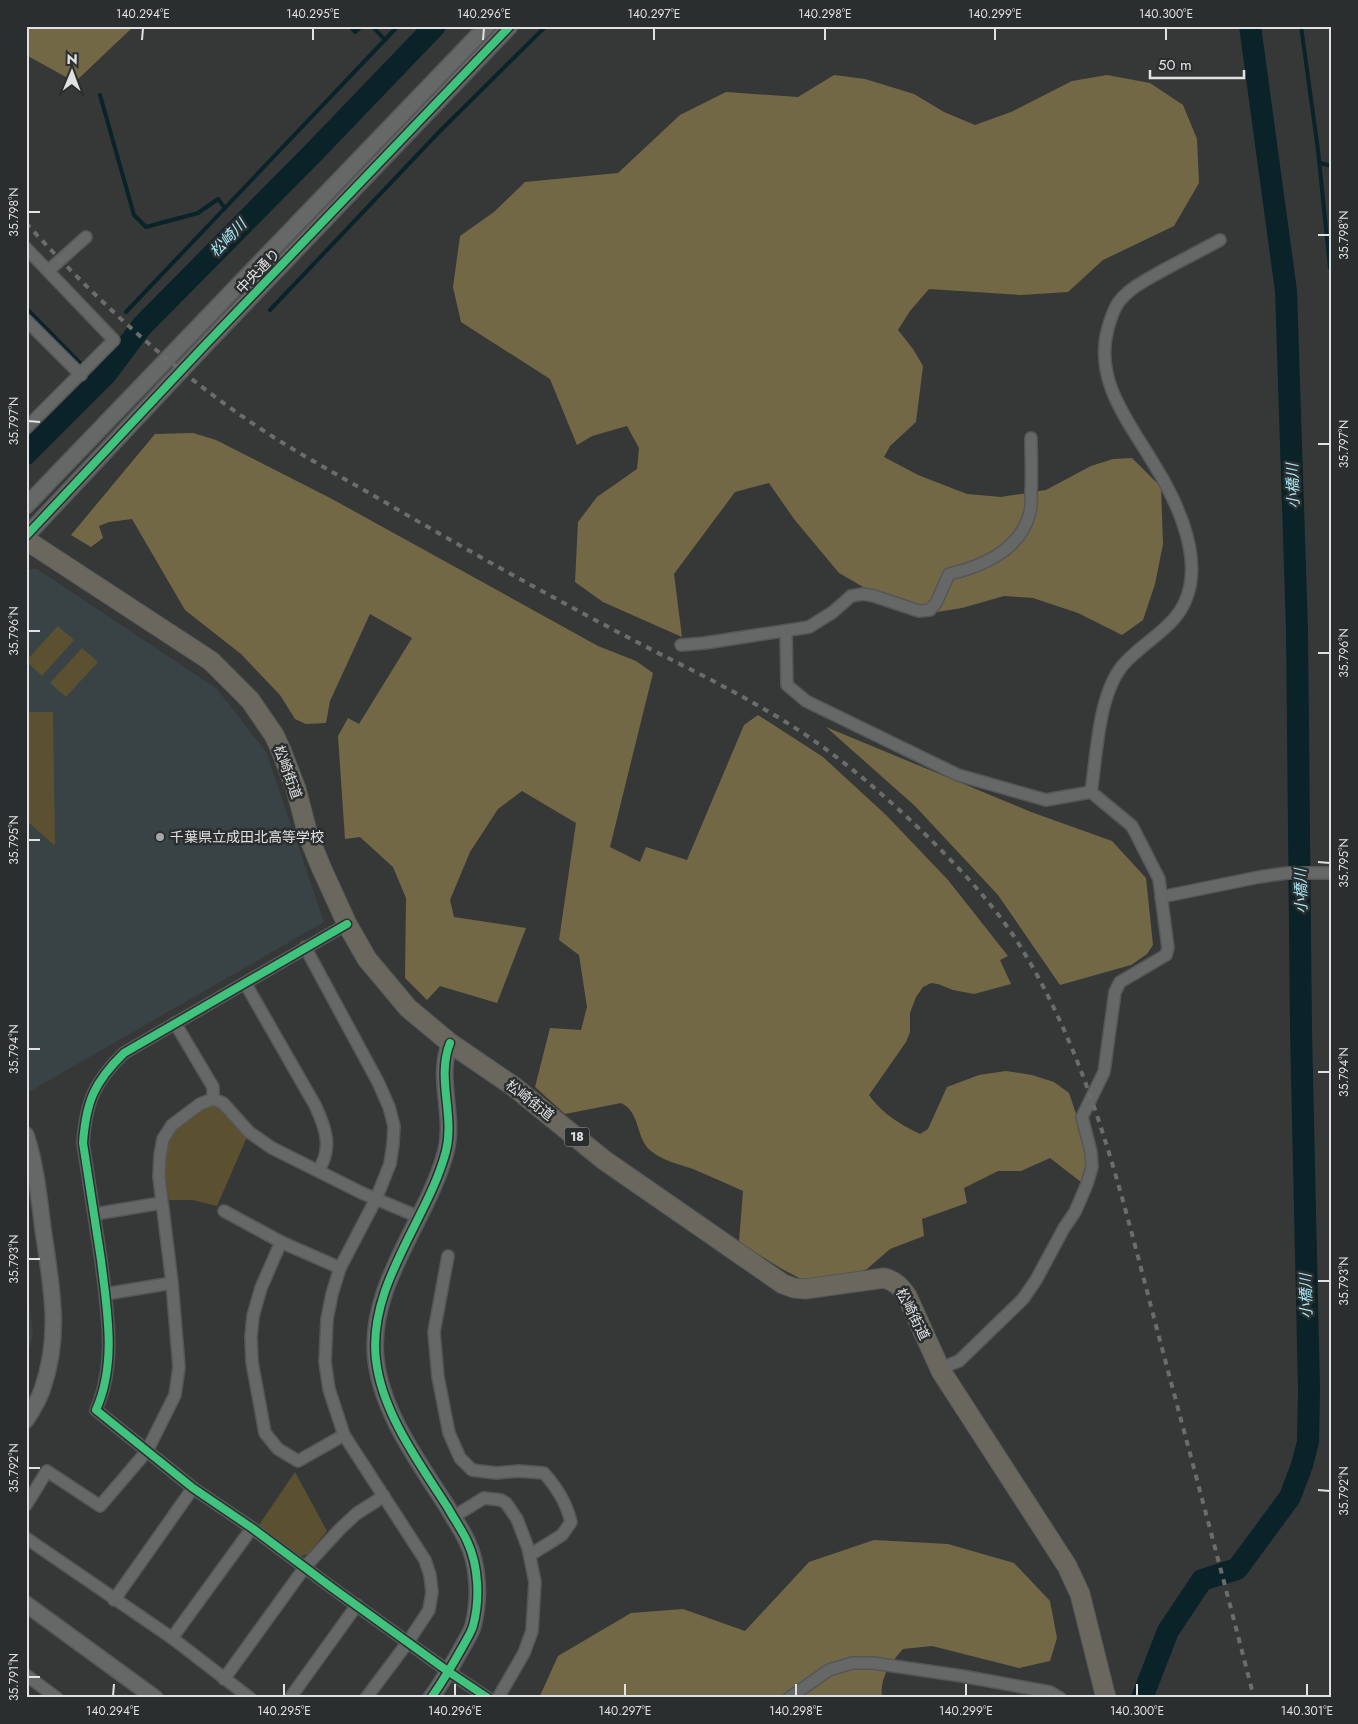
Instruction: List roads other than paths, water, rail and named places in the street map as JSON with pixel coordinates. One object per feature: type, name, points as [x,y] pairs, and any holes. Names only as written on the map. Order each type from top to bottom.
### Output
[{"type":"main road","name":"松崎街道","points":[[26,540],[211,661],[250,700],[274,735],[281,750],[296,789],[308,835],[324,876],[347,924],[367,959],[408,1008],[450,1043],[513,1086],[604,1160],[783,1284],[794,1288],[806,1289],[874,1278],[892,1280],[899,1285],[907,1296],[941,1371],[1031,1507],[1067,1566],[1080,1594],[1106,1698]]},
{"type":"street","name":"中央通り","points":[[26,506],[487,26]]},
{"type":"street","name":"中央通り","points":[[26,536],[510,26]]},
{"type":"street","points":[[48,271],[86,237]]},
{"type":"street","points":[[1091,792],[1104,703],[1112,684],[1123,666],[1171,624],[1185,603],[1190,586],[1192,567],[1191,551],[1178,513],[1156,467],[1120,412],[1110,386],[1104,363],[1105,338],[1115,307],[1126,294],[1152,277],[1220,240]]},
{"type":"street","points":[[26,248],[114,340],[26,428]]},
{"type":"street","points":[[26,320],[81,374]]},
{"type":"street","points":[[681,645],[809,627],[833,612],[852,596],[858,595],[874,596],[919,611],[930,610],[936,603],[949,574],[963,571],[993,558],[1008,548],[1022,531],[1030,511],[1031,438]]},
{"type":"street","points":[[786,631],[787,684],[806,701],[958,775],[1046,800],[1091,792],[1132,826],[1159,879],[1168,948],[1166,955],[1120,982],[1115,992],[1104,1072],[1082,1118],[1091,1152],[1092,1167],[1088,1184],[1036,1280],[1023,1299],[959,1361],[941,1371]]},
{"type":"street","points":[[1161,897],[1259,877],[1331,873]]},
{"type":"street","points":[[347,924],[124,1053],[103,1074],[95,1089],[86,1115],[83,1143],[95,1214],[109,1343],[104,1394],[96,1410],[193,1488],[252,1528],[331,1588],[488,1698]]},
{"type":"street","points":[[305,947],[378,1082],[390,1108],[394,1126],[390,1164],[376,1199],[340,1268],[332,1294],[327,1319],[325,1362],[330,1389],[344,1435],[425,1560],[430,1575],[432,1592],[429,1610],[408,1642],[366,1698]]},
{"type":"street","points":[[245,982],[324,1123],[327,1151],[324,1162],[318,1171]]},
{"type":"street","points":[[175,1023],[214,1087],[213,1098]]},
{"type":"street","points":[[431,1698],[449,1672],[472,1628],[478,1600],[475,1569],[468,1541],[408,1444],[383,1394],[376,1359],[376,1320],[386,1288],[439,1170],[449,1139],[444,1061],[450,1043]]},
{"type":"street","points":[[213,1098],[223,1103],[249,1132],[272,1148],[376,1199],[419,1217]]},
{"type":"street","points":[[26,1505],[47,1470],[100,1506],[147,1450],[175,1395],[179,1366],[172,1283],[161,1203],[160,1156],[163,1139],[172,1125],[200,1104],[213,1098]]},
{"type":"street","points":[[26,1135],[35,1166],[53,1301],[54,1325],[48,1372],[42,1392],[26,1420]]},
{"type":"street","points":[[95,1214],[161,1203]]},
{"type":"street","points":[[224,1211],[280,1242],[340,1268]]},
{"type":"street","points":[[280,1242],[253,1316],[251,1337],[252,1362],[265,1433],[278,1449],[298,1461],[344,1435]]},
{"type":"street","points":[[448,1256],[434,1332],[438,1377],[449,1433],[460,1458],[472,1470],[496,1473],[519,1471],[544,1473],[556,1486],[567,1507],[571,1522],[562,1535],[530,1554]]},
{"type":"street","points":[[105,1294],[172,1283]]},
{"type":"street","points":[[114,1600],[193,1488]]},
{"type":"street","points":[[224,1678],[305,1567],[356,1514],[384,1496]]},
{"type":"street","points":[[453,1517],[484,1498],[501,1500],[506,1503],[517,1518],[530,1554],[536,1582],[532,1631],[524,1653],[498,1698]]},
{"type":"street","points":[[172,1638],[252,1528]]},
{"type":"street","points":[[26,1538],[172,1638],[250,1698]]},
{"type":"street","points":[[26,1604],[155,1698]]},
{"type":"street","points":[[290,1698],[356,1605]]},
{"type":"street","points":[[789,1698],[830,1670],[852,1663],[873,1663],[962,1676],[1050,1692],[1060,1698]]},
{"type":"street","points":[[26,1675],[52,1696]]},
{"type":"waterway","points":[[350,26],[355,32],[362,26]]},
{"type":"waterway","points":[[372,26],[385,40]]},
{"type":"waterway","points":[[126,312],[398,26]]},
{"type":"waterway","name":"松崎川","points":[[26,454],[106,374],[142,326],[435,26]]},
{"type":"waterway","points":[[270,310],[440,131],[546,26]]},
{"type":"waterway","name":"小橋川","points":[[1142,1698],[1168,1631],[1202,1580],[1237,1569],[1290,1497],[1308,1442],[1309,1390],[1301,1030],[1297,629],[1286,291],[1250,26]]},
{"type":"waterway","points":[[1301,26],[1318,150],[1330,268]]},
{"type":"waterway","points":[[100,95],[134,215],[146,227],[198,213],[218,199],[225,208]]},
{"type":"waterway","points":[[1320,163],[1332,166]]},
{"type":"waterway","points":[[26,308],[80,363]]},
{"type":"railway","points":[[26,223],[79,279],[134,331],[193,380],[255,425],[297,452],[463,547],[591,618],[759,706],[789,724],[827,750],[898,808],[966,876],[987,901],[1008,927],[1043,986],[1066,1033],[1102,1131],[1131,1232],[1254,1698]]},
{"type":"place","name":"千葉県立成田北高等学校","points":[[160,837]]}]
